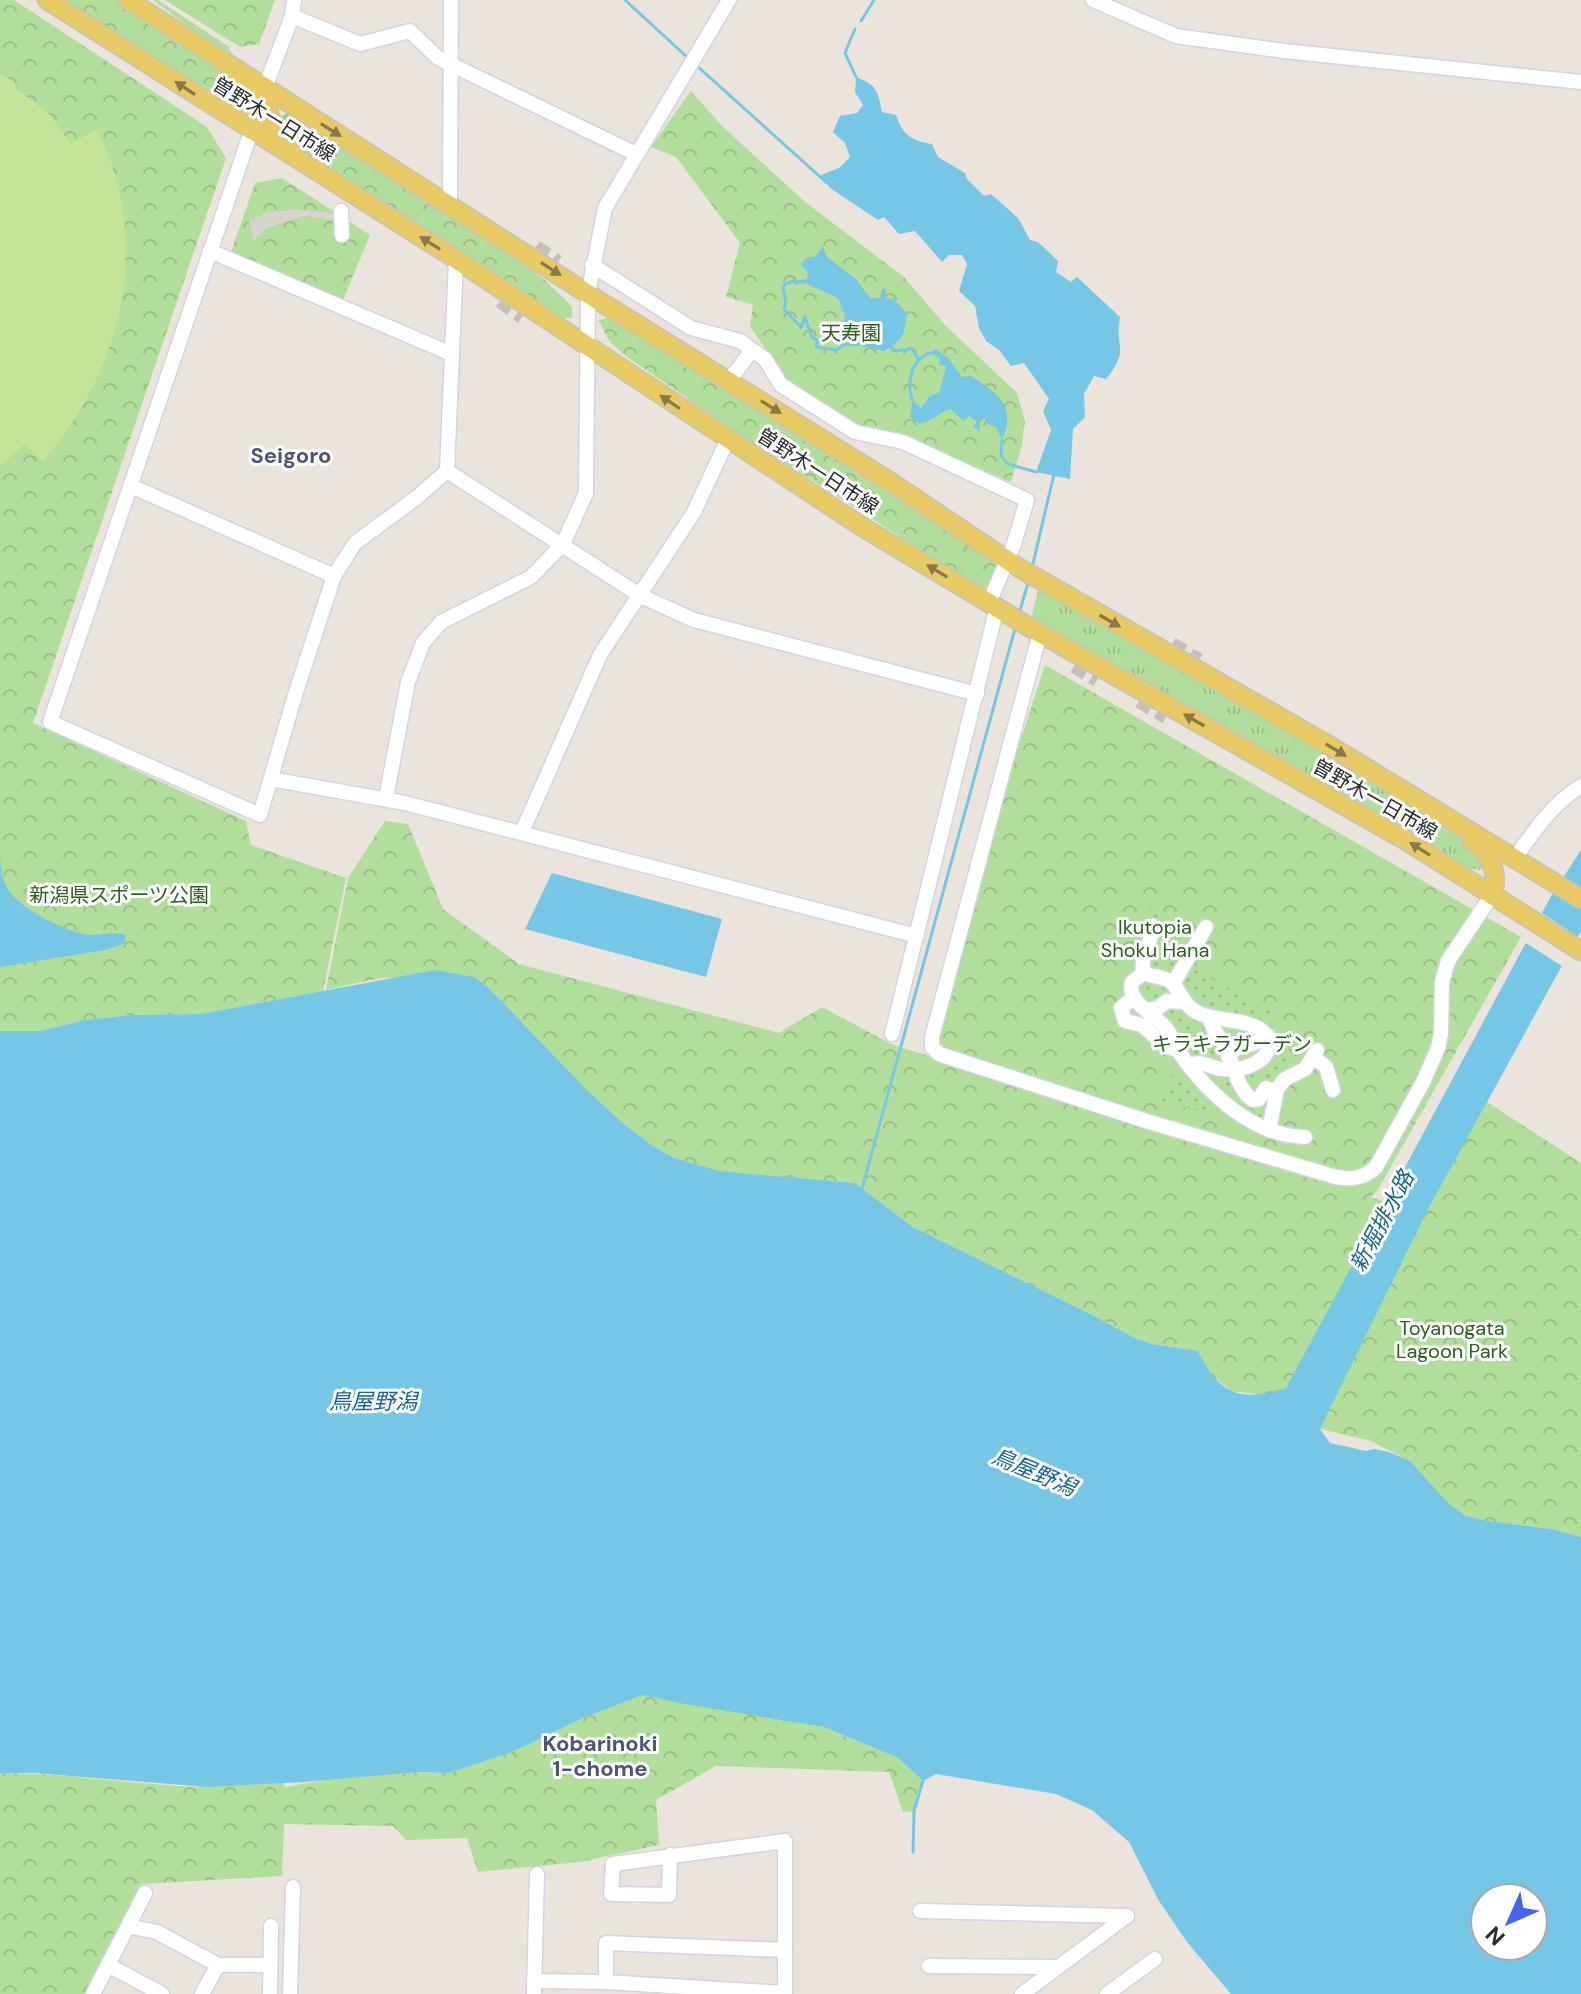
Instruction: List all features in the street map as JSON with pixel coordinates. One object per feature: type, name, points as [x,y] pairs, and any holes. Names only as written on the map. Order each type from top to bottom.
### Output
[{"type":"main road","name":"曽野木一日市線","points":[[47,0],[456,259],[861,526],[1035,630],[1449,867],[1546,877],[1581,899]]},
{"type":"main road","name":"曽野木一日市線","points":[[128,0],[588,294],[892,483],[1012,563],[1430,806],[1503,874],[1535,917],[1576,948]]},
{"type":"main road","points":[[212,53],[247,95],[253,120],[251,130]]},
{"type":"main road","points":[[265,88],[272,124],[299,161]]},
{"type":"street","points":[[294,0],[292,16],[50,722],[260,815],[334,576],[355,543],[447,471],[456,259]]},
{"type":"street","points":[[292,16],[303,0]]},
{"type":"street","points":[[450,203],[451,0]]},
{"type":"street","points":[[386,798],[408,682],[423,643],[441,622],[531,577],[563,544],[586,493],[588,294],[605,208],[729,0]]},
{"type":"street","points":[[1093,0],[1176,36],[1284,51],[1581,82]]},
{"type":"street","points":[[292,16],[360,44],[410,31],[438,58],[636,154]]},
{"type":"street","points":[[341,211],[342,235]]},
{"type":"street","points":[[210,251],[452,354]]},
{"type":"street","points":[[592,265],[691,328],[740,341],[765,359],[781,385],[855,432],[903,442],[1027,500],[1012,563],[997,607],[892,1034]]},
{"type":"street","points":[[729,381],[752,350]]},
{"type":"street","points":[[522,832],[600,655],[694,512],[728,439]]},
{"type":"street","points":[[447,471],[641,596],[694,620],[977,694]]},
{"type":"street","points":[[131,486],[334,576]]},
{"type":"street","points":[[1035,630],[932,1047],[939,1054],[1146,1121],[1336,1177],[1350,1180],[1362,1177],[1376,1167],[1433,1061],[1441,1034],[1442,982],[1448,961],[1503,874],[1552,809],[1581,786]]},
{"type":"street","points":[[271,779],[386,798],[917,936]]},
{"type":"street","points":[[1144,973],[1142,962],[1153,926]]},
{"type":"street","points":[[1173,984],[1206,927]]},
{"type":"street","points":[[1144,973],[1164,978],[1173,984],[1183,1002],[1197,1013],[1251,1024],[1269,1037],[1271,1044],[1267,1055],[1259,1062],[1230,1062],[1213,1067],[1197,1062],[1190,1065]]},
{"type":"street","points":[[1144,973],[1132,982],[1130,990],[1133,998],[1166,1028],[1190,1065],[1235,1112],[1282,1136],[1305,1137]]},
{"type":"street","points":[[1133,998],[1122,1005],[1122,1017],[1128,1023],[1142,1025],[1163,1044],[1179,1051]]},
{"type":"street","points":[[1147,1010],[1158,1008],[1170,1000],[1183,1002]]},
{"type":"street","points":[[1210,1017],[1213,1030],[1224,1043],[1230,1062],[1251,1100],[1261,1098],[1266,1088],[1275,1092]]},
{"type":"street","points":[[1230,1062],[1242,1043],[1256,1044],[1269,1037]]},
{"type":"street","points":[[1269,1130],[1275,1092],[1285,1079],[1305,1069],[1315,1053],[1326,1067],[1333,1090]]},
{"type":"street","points":[[537,1874],[534,1988],[606,1982],[785,1994],[785,1841],[670,1855],[613,1864],[611,1894],[669,1895],[670,1855]]},
{"type":"street","points":[[290,1994],[293,1887]]},
{"type":"street","points":[[93,1994],[145,1893]]},
{"type":"street","points":[[920,1911],[1127,1916],[1025,1993]]},
{"type":"street","points":[[128,1926],[157,1932],[218,1965],[270,1965]]},
{"type":"street","points":[[270,1994],[271,1926]]},
{"type":"street","points":[[606,1982],[606,1943],[785,1950]]},
{"type":"street","points":[[1107,1994],[1155,1959]]},
{"type":"street","points":[[108,1965],[162,1994]]},
{"type":"street","points":[[202,1994],[218,1965]]},
{"type":"street","points":[[929,1966],[1058,1967]]},
{"type":"green space","name":"新潟県スポーツ公園","points":[[0,0],[14,0],[207,127],[226,158],[33,723],[246,821],[251,845],[346,878],[323,991],[200,1014],[131,1015],[85,1020],[40,1031],[0,1031]]},
{"type":"green space","points":[[57,0],[118,0],[227,76],[244,104],[216,101]]},
{"type":"green space","points":[[153,0],[158,0],[228,46],[232,54],[230,57]]},
{"type":"green space","points":[[165,0],[275,0],[259,44],[240,47]]},
{"type":"green space","points":[[0,74],[16,83],[14,87],[49,114],[71,144],[96,129],[114,171],[124,215],[126,259],[121,302],[110,345],[93,387],[70,425],[43,461],[25,444],[0,467]]},
{"type":"green space","name":"天寿園","points":[[691,91],[722,126],[804,201],[904,277],[945,325],[1017,393],[1025,421],[1022,445],[1011,482],[899,435],[857,427],[790,386],[750,326],[753,305],[726,297],[740,243],[676,157],[651,147]]},
{"type":"green space","points":[[291,114],[420,193],[545,280],[572,307],[572,318],[560,318],[293,144],[276,118]]},
{"type":"green space","points":[[282,178],[370,235],[343,300],[231,252],[255,183]]},
{"type":"green space","points":[[609,318],[625,323],[999,565],[992,585],[986,588],[977,586],[743,436],[627,357],[610,342],[598,320]]},
{"type":"green space","points":[[1039,587],[1320,750],[1463,839],[1486,861],[1480,870],[1463,867],[1031,618]]},
{"type":"green space","points":[[1045,665],[1521,937],[1371,1197],[1425,1215],[1487,1102],[1581,1163],[1581,1537],[1552,1529],[1466,1516],[1449,1504],[1409,1461],[1371,1441],[1320,1429],[1264,1395],[1231,1391],[1209,1373],[1198,1351],[1152,1344],[1135,1338],[913,1227],[855,1183],[720,1171],[674,1158],[624,1124],[488,987],[474,977],[381,978],[326,990],[348,878],[385,821],[408,824],[443,909],[519,964],[779,1033],[822,1007],[893,1045],[929,1056],[924,1045],[926,1029]]},
{"type":"green space","name":"キラキラガーデン","points":[[1159,906],[1168,918],[1157,948],[1271,1012],[1267,1018],[1275,1025],[1276,1040],[1288,1049],[1296,1061],[1300,1070],[1271,1107],[1262,1125],[1123,1008],[1144,937],[1145,915],[1150,907]]},
{"type":"green space","points":[[1185,1071],[1215,1097],[1209,1110],[1176,1106],[1162,1100],[1164,1087],[1176,1072]]},
{"type":"green space","points":[[641,1694],[824,1727],[898,1758],[923,1781],[914,1811],[903,1812],[889,1772],[716,1766],[656,1800],[659,1845],[580,1862],[478,1872],[467,1838],[406,1840],[393,1826],[284,1824],[282,1876],[141,1884],[86,1994],[0,1994],[0,1773],[182,1786],[284,1783],[285,1787],[331,1779],[419,1772],[449,1773],[512,1752]]},
{"type":"shaded area","points":[[298,209],[337,214],[341,221],[304,216],[266,228],[254,241],[249,221],[269,212]]},
{"type":"water","points":[[856,77],[872,86],[878,94],[882,112],[896,115],[901,128],[909,136],[932,144],[938,157],[965,173],[984,196],[991,194],[1018,218],[1030,240],[1038,242],[1058,261],[1056,272],[1071,282],[1077,277],[1120,317],[1118,361],[1106,379],[1094,376],[1084,394],[1085,417],[1073,429],[1070,479],[1036,472],[1051,430],[1043,411],[1049,399],[1024,363],[1011,366],[999,350],[986,341],[979,328],[975,306],[959,291],[967,264],[962,255],[949,255],[942,262],[915,231],[899,234],[884,217],[878,220],[830,188],[821,175],[839,168],[850,157],[845,143],[833,132],[840,116],[857,113],[863,105],[855,92]]},
{"type":"water","points":[[823,246],[827,257],[857,280],[870,298],[880,298],[883,288],[886,289],[885,298],[894,299],[907,314],[902,337],[884,351],[858,345],[842,331],[845,316],[838,298],[805,283],[794,285],[794,281],[807,279],[808,272],[801,266],[802,262],[817,255]]},
{"type":"water","points":[[936,349],[949,359],[962,377],[971,376],[997,395],[1007,418],[1002,440],[996,427],[988,424],[985,418],[980,422],[980,432],[973,427],[977,422],[969,416],[963,421],[951,409],[919,424],[910,417],[912,405],[917,404],[921,408],[930,396],[939,393],[946,367],[939,365],[940,358],[929,353]]},
{"type":"water","name":"鳥屋野潟","points":[[1581,850],[1581,931],[1425,1215],[1320,1429],[1330,1443],[1366,1451],[1389,1452],[1410,1461],[1449,1504],[1466,1516],[1552,1529],[1581,1537],[1581,1994],[1231,1994],[1187,1942],[1159,1901],[1129,1842],[1092,1810],[1056,1794],[936,1774],[923,1781],[898,1758],[824,1727],[642,1695],[583,1718],[512,1752],[449,1773],[419,1772],[207,1787],[0,1773],[0,1031],[40,1031],[85,1020],[131,1015],[200,1014],[435,970],[474,977],[488,987],[624,1124],[674,1158],[720,1171],[855,1183],[913,1227],[1135,1338],[1152,1344],[1198,1351],[1214,1377],[1233,1391],[1256,1395],[1286,1388],[1550,898]]},
{"type":"water","points":[[0,855],[6,887],[24,905],[69,930],[89,935],[126,935],[125,943],[105,950],[0,967]]},
{"type":"water","points":[[552,873],[722,919],[706,977],[525,929]]},
{"type":"pier","points":[[1539,911],[1581,939],[1565,968],[1523,941]]},
{"type":"waterway","points":[[625,0],[687,57]]},
{"type":"waterway","points":[[861,21],[874,0]]},
{"type":"waterway","points":[[855,29],[845,53],[856,77]]},
{"type":"waterway","points":[[696,65],[827,183]]},
{"type":"waterway","points":[[794,281],[783,288],[784,309],[801,327],[805,317],[812,337],[818,341],[816,347],[837,350],[844,344],[858,345]]},
{"type":"waterway","points":[[891,347],[894,351],[912,349],[918,358]]},
{"type":"waterway","points":[[914,405],[910,390],[913,368],[929,353]]},
{"type":"waterway","points":[[1002,440],[1001,456],[1008,464],[1036,472]]},
{"type":"waterway","points":[[1032,568],[1054,474]]},
{"type":"waterway","points":[[1019,614],[1028,583]]},
{"type":"waterway","points":[[862,1189],[1016,625]]},
{"type":"waterway","points":[[913,1852],[914,1811],[923,1781]]},
{"type":"tunnel","points":[[536,247],[558,262]]},
{"type":"tunnel","points":[[500,301],[522,317]]},
{"type":"tunnel","points":[[1172,644],[1199,660]]},
{"type":"tunnel","points":[[1074,666],[1097,680]]},
{"type":"tunnel","points":[[1139,701],[1166,717]]},
{"type":"district","name":"Seigoro","points":[[291,455]]},
{"type":"district","name":"Kobarinoki 1-chome","points":[[600,1756]]},
{"type":"park label","name":"Ikutopia Shoku Hana","points":[[1155,938]]},
{"type":"park label","name":"Toyanogata Lagoon Park","points":[[1452,1340]]},
{"type":"water label","name":"新堀排水路","points":[[1382,1221]]}]
